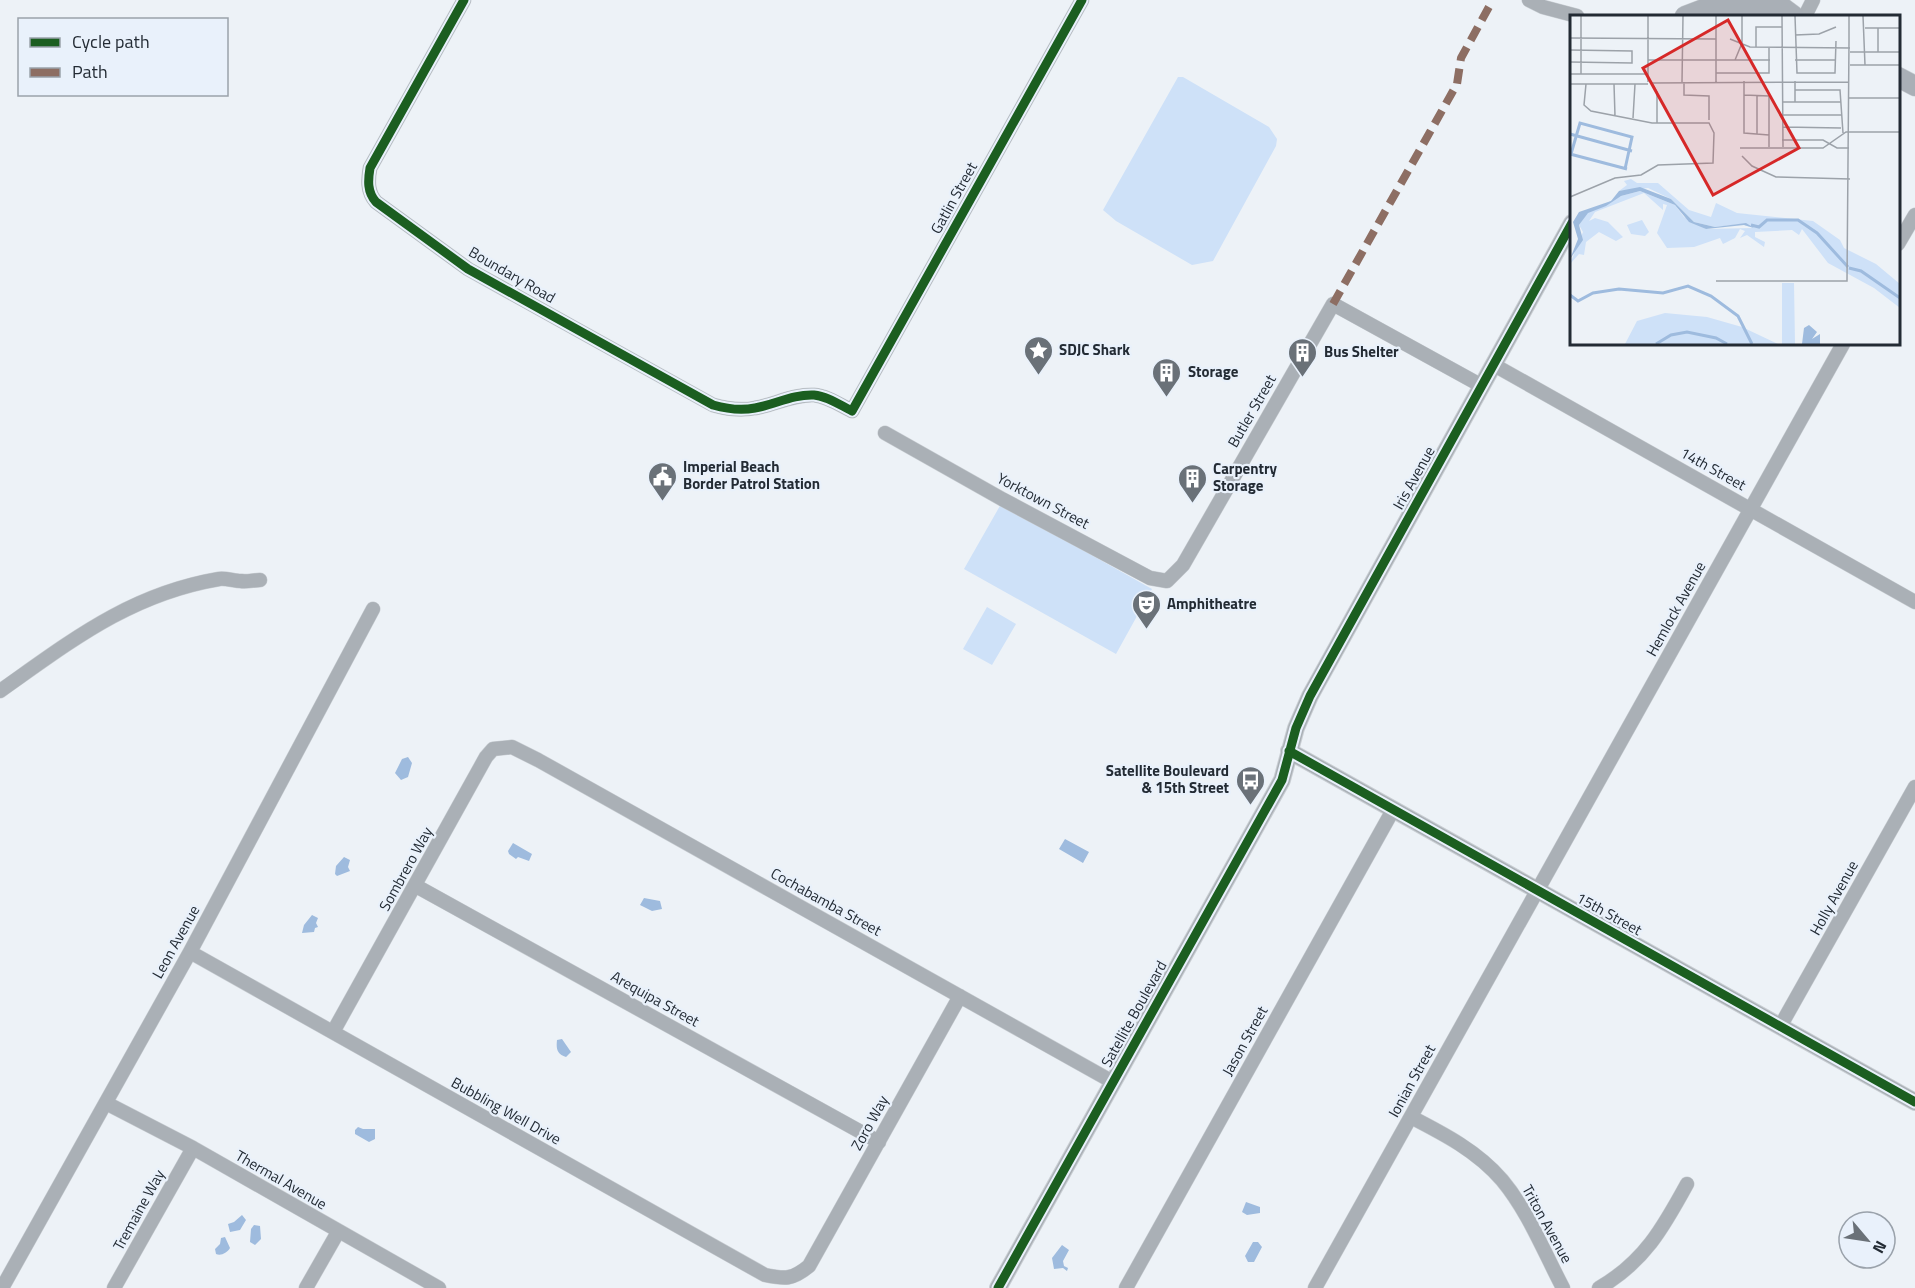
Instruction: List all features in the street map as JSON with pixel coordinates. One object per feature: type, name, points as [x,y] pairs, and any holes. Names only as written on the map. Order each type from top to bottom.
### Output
[{"type":"main road","points":[[1678,0],[1682,15]]},
{"type":"main road","points":[[1683,15],[1694,0]]},
{"type":"main road","points":[[1685,15],[1709,7],[1781,8]]},
{"type":"main road","points":[[1900,78],[1915,86]]},
{"type":"street","name":"Boundary Road","points":[[464,0],[370,168],[368,182],[371,197],[468,269],[698,398],[727,409],[755,408],[798,396],[815,395],[827,398],[852,411]]},
{"type":"street","name":"Gatlin Street","points":[[852,411],[1082,0]]},
{"type":"street","points":[[1529,0],[1543,7],[1573,15]]},
{"type":"street","points":[[1806,15],[1813,0]]},
{"type":"street","points":[[1900,242],[1915,215]]},
{"type":"street","name":"Iris Avenue","points":[[1289,751],[1310,696],[1570,227]]},
{"type":"street","name":"Butler Street","points":[[1183,566],[1333,304],[1482,386]]},
{"type":"street","name":"Hemlock Avenue","points":[[1538,891],[1842,345]]},
{"type":"street","points":[[606,363],[613,350]]},
{"type":"street","name":"14th Street","points":[[1494,365],[1915,602]]},
{"type":"street","name":"Yorktown Street","points":[[885,432],[1002,499],[1150,578],[1167,581],[1183,566]]},
{"type":"street","points":[[0,691],[89,628],[117,613],[191,585],[222,578],[242,581],[260,580]]},
{"type":"street","name":"Leon Avenue","points":[[2,1288],[190,952],[373,609]]},
{"type":"street","name":"Sombrero Way","points":[[333,1032],[486,757],[493,749],[512,747],[523,751]]},
{"type":"street","name":"Cochabamba Street","points":[[523,751],[1113,1082]]},
{"type":"street","name":"15th Street","points":[[1289,751],[1915,1102]]},
{"type":"street","name":"Satellite Boulevard","points":[[998,1288],[1282,780],[1289,751]]},
{"type":"street","name":"Holly Avenue","points":[[1781,1025],[1915,787]]},
{"type":"street","name":"Jason Street","points":[[1126,1288],[1393,810]]},
{"type":"street","name":"Arequipa Street","points":[[416,886],[879,1142]]},
{"type":"street","name":"Ionian Street","points":[[1315,1288],[1538,891]]},
{"type":"street","name":"Bubbling Well Drive","points":[[190,952],[765,1275],[785,1279],[799,1274],[809,1266]]},
{"type":"street","name":"Zoro Way","points":[[809,1266],[960,996]]},
{"type":"street","name":"Thermal Avenue","points":[[106,1103],[193,1148],[439,1288]]},
{"type":"street","name":"Triton Avenue","points":[[1411,1117],[1468,1149],[1502,1179],[1519,1204],[1563,1288]]},
{"type":"street","name":"Tremaine Way","points":[[114,1288],[193,1148]]},
{"type":"street","points":[[1599,1288],[1645,1252],[1664,1226],[1687,1184]]},
{"type":"street","points":[[306,1288],[338,1232]]},
{"type":"shaded area","points":[[1178,77],[1183,77],[1269,127],[1277,139],[1276,146],[1213,261],[1192,265],[1116,221],[1103,210]]},
{"type":"shaded area","points":[[1001,504],[1152,589],[1116,654],[964,569]]},
{"type":"shaded area","points":[[987,607],[1016,624],[992,665],[963,649]]},
{"type":"shaded area","points":[[408,757],[412,763],[408,777],[401,780],[395,773],[402,759]]},
{"type":"shaded area","points":[[1065,839],[1089,852],[1083,863],[1059,849]]},
{"type":"shaded area","points":[[513,843],[532,854],[529,861],[518,857],[516,859],[509,854],[508,851]]},
{"type":"shaded area","points":[[344,857],[350,860],[348,867],[350,871],[337,876],[336,866]]},
{"type":"shaded area","points":[[644,898],[660,901],[662,909],[652,911],[640,905]]},
{"type":"shaded area","points":[[312,915],[318,918],[316,923],[318,927],[314,932],[302,933],[304,925]]},
{"type":"shaded area","points":[[562,1039],[571,1052],[566,1057],[557,1049],[557,1040]]},
{"type":"shaded area","points":[[358,1127],[375,1129],[375,1139],[369,1142],[355,1134]]},
{"type":"shaded area","points":[[1246,1202],[1260,1207],[1260,1213],[1247,1215],[1242,1212]]},
{"type":"shaded area","points":[[242,1215],[246,1220],[240,1230],[230,1232],[228,1224]]},
{"type":"shaded area","points":[[254,1225],[260,1226],[261,1239],[255,1245],[250,1242],[251,1229]]},
{"type":"shaded area","points":[[225,1237],[230,1248],[224,1254],[216,1254],[215,1249],[220,1244],[221,1238]]},
{"type":"shaded area","points":[[1253,1242],[1258,1242],[1262,1247],[1254,1262],[1248,1262],[1245,1256]]},
{"type":"shaded area","points":[[1062,1245],[1069,1250],[1063,1261],[1064,1266],[1068,1268],[1067,1271],[1063,1268],[1054,1269],[1052,1258]]},
{"type":"marked path","points":[[1333,304],[1457,84],[1461,58],[1490,5]]},
{"type":"cycle path","points":[[464,0],[370,168],[370,190],[376,202],[468,269],[713,405],[723,408],[749,409],[799,396],[814,395],[829,399],[852,411],[1082,0]]},
{"type":"cycle path","points":[[998,1288],[1282,780],[1296,728],[1310,696],[1570,227]]},
{"type":"cycle path","points":[[1289,751],[1915,1102]]},
{"type":"place","name":"SDJC Shark","points":[[1038,376]]},
{"type":"place","name":"Bus Shelter","points":[[1303,378]]},
{"type":"place","name":"Storage","points":[[1167,398]]},
{"type":"place","name":"Imperial Beach Border Patrol Station","points":[[662,502]]},
{"type":"place","name":"Carpentry Storage","points":[[1192,504]]},
{"type":"place","name":"Amphitheatre","points":[[1146,630]]},
{"type":"place","name":"Satellite Boulevard & 15th Street","points":[[1250,806]]}]
